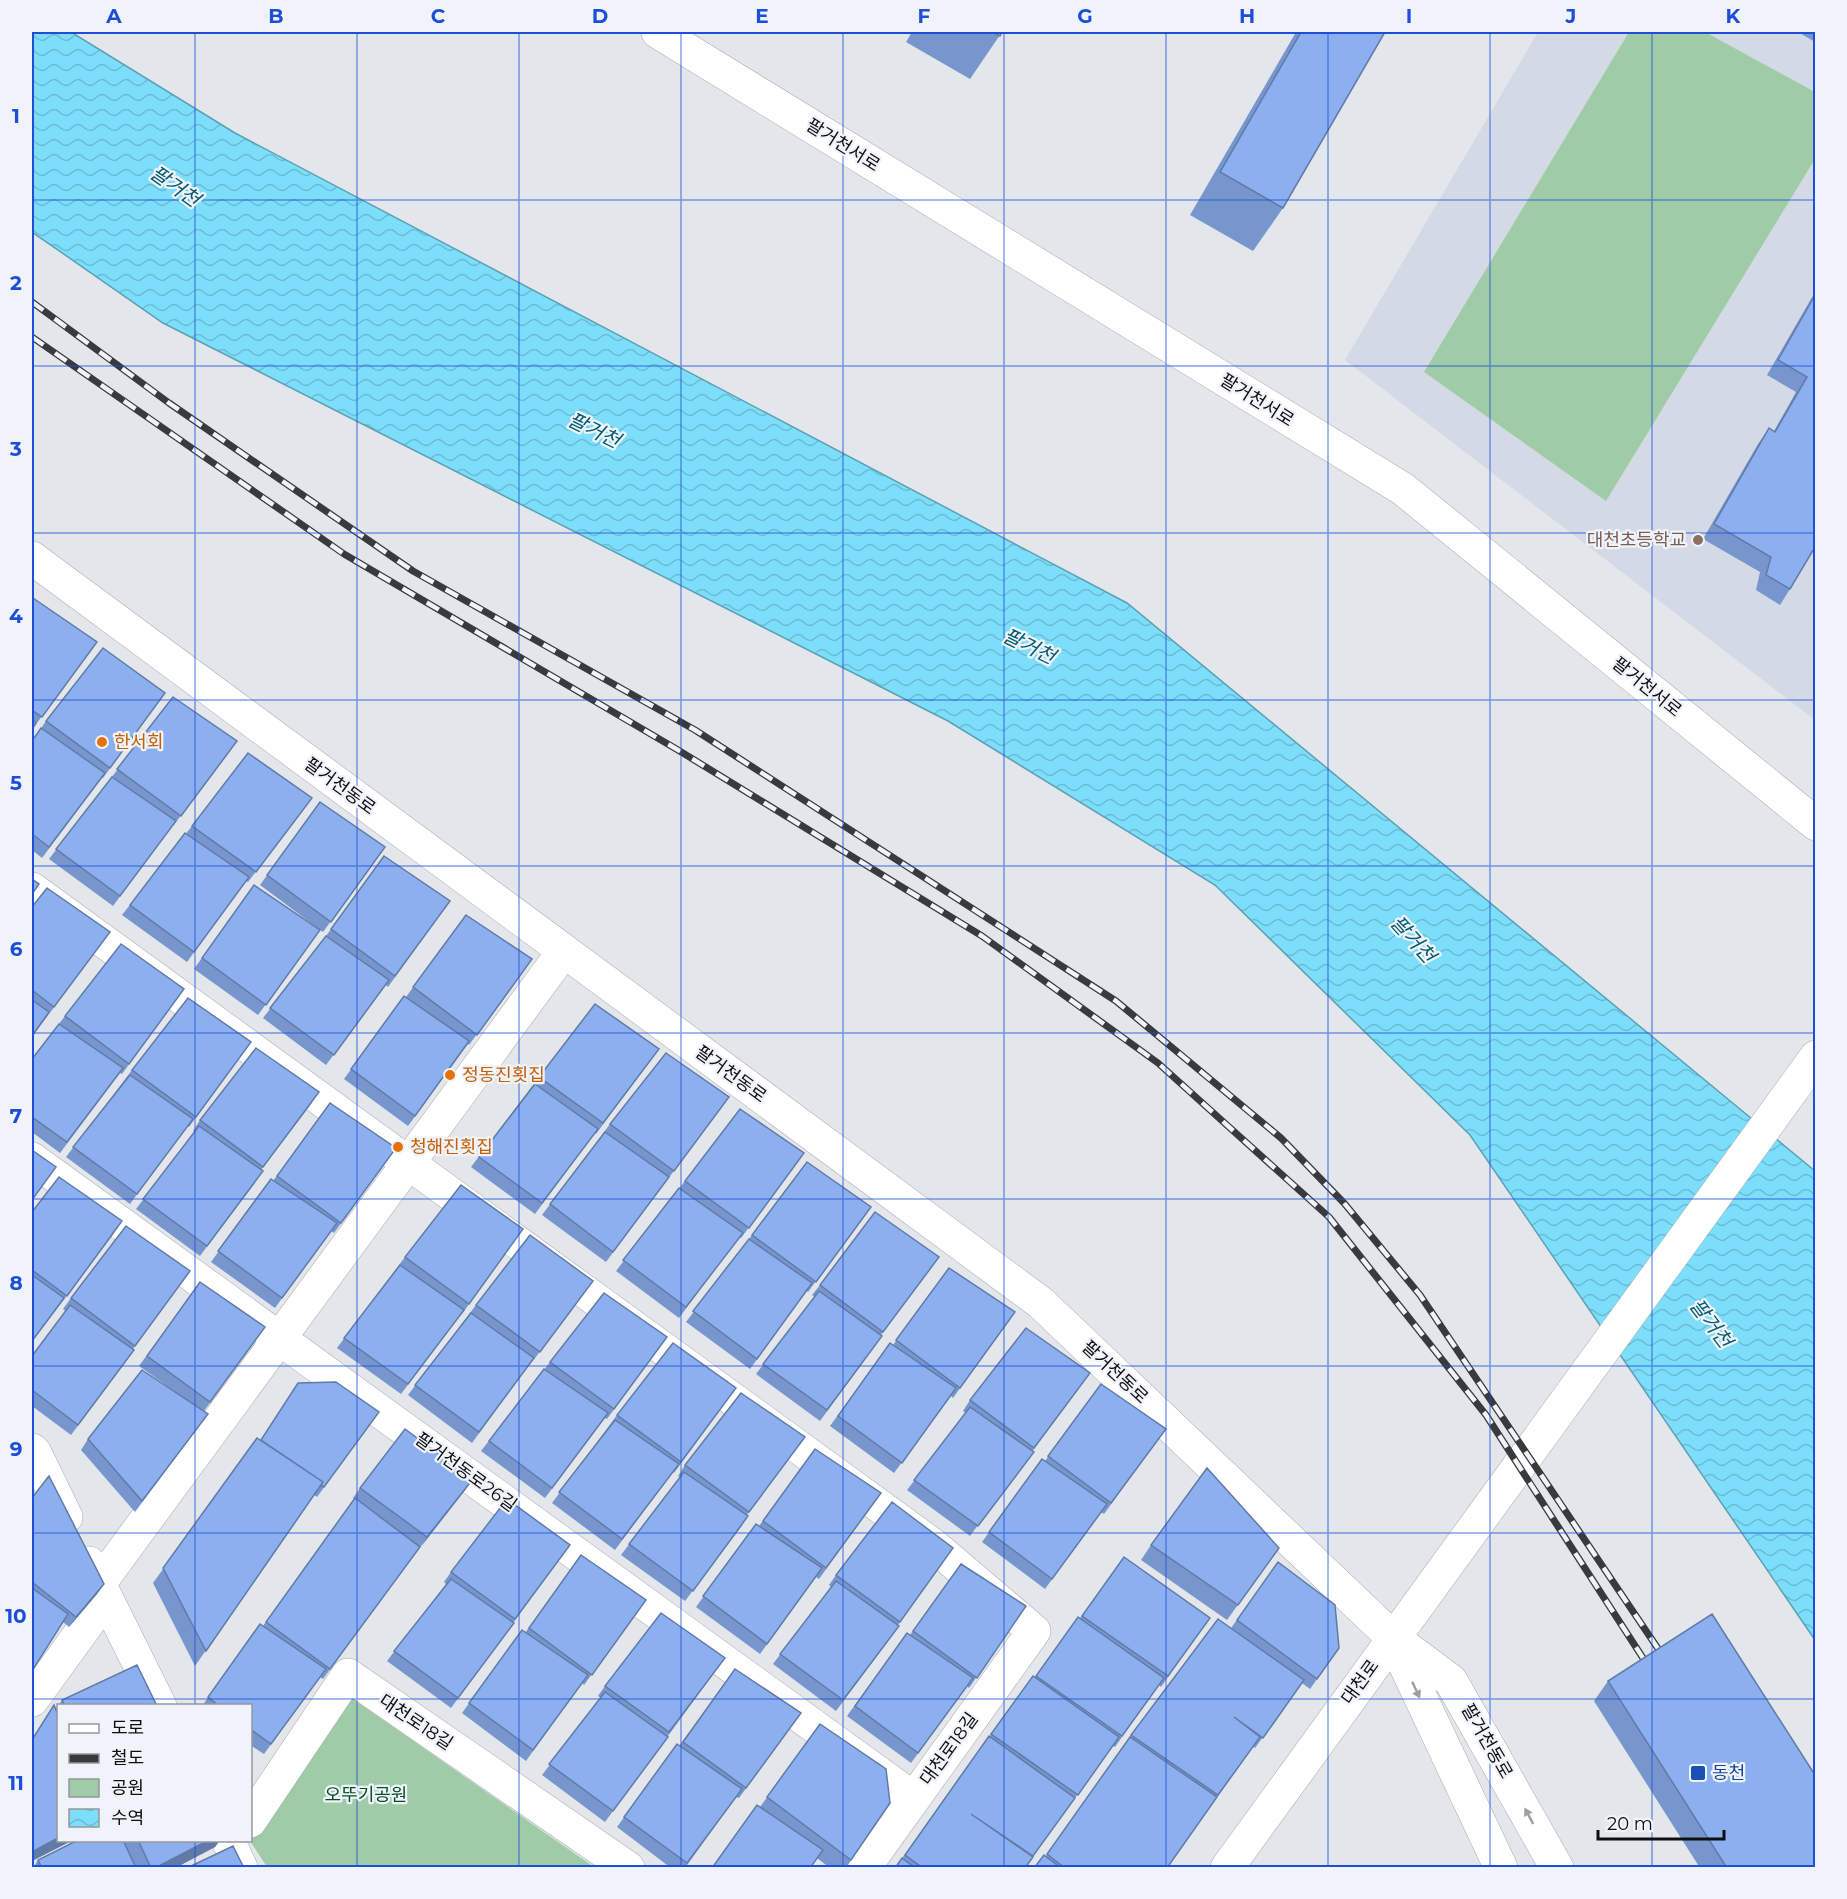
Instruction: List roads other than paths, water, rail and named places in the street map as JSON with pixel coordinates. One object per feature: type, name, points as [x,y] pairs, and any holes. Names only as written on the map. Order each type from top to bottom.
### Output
[{"type":"main road","name":"팔거천서로","points":[[658,32],[1403,489],[1815,824]]},
{"type":"main road","name":"팔거천동로","points":[[32,558],[1041,1303],[1392,1637],[1451,1681],[1557,1868]]},
{"type":"main road","points":[[32,889],[409,1162]]},
{"type":"main road","points":[[32,1700],[102,1591],[281,1337],[564,951]]},
{"type":"main road","name":"대천로","points":[[1227,1868],[1392,1637],[1815,1057]]},
{"type":"main road","name":"팔거천동로26길","points":[[32,1159],[281,1337],[913,1798]]},
{"type":"main road","name":"대천로18길","points":[[409,1162],[933,1545],[1034,1631],[864,1868]]},
{"type":"main road","points":[[32,1450],[36,1453],[159,1704]]},
{"type":"main road","name":"팔거천동로","points":[[1392,1637],[1501,1868]]},
{"type":"main road","name":"대천로18길","points":[[252,1818],[348,1676],[628,1868]]},
{"type":"water","name":"팔거천","points":[[32,32],[71,32],[235,133],[1127,603],[1815,1171],[1815,1640],[1470,1135],[1215,885],[948,721],[163,323],[32,232]]},
{"type":"railway","points":[[32,302],[169,403],[413,571],[695,730],[1116,1001],[1281,1138],[1344,1203],[1420,1295],[1667,1662]]},
{"type":"railway","points":[[32,337],[344,554],[678,750],[982,936],[1158,1063],[1329,1217],[1486,1415],[1652,1672]]},
{"type":"place","name":"대천초등학교","points":[[1698,540]]},
{"type":"place","name":"한서회","points":[[102,742]]},
{"type":"place","name":"정동진횟집","points":[[450,1075]]},
{"type":"place","name":"청해진횟집","points":[[398,1147]]},
{"type":"place","name":"동천","points":[[1698,1773]]},
{"type":"park label","name":"오뚜기공원","points":[[366,1795]]}]
